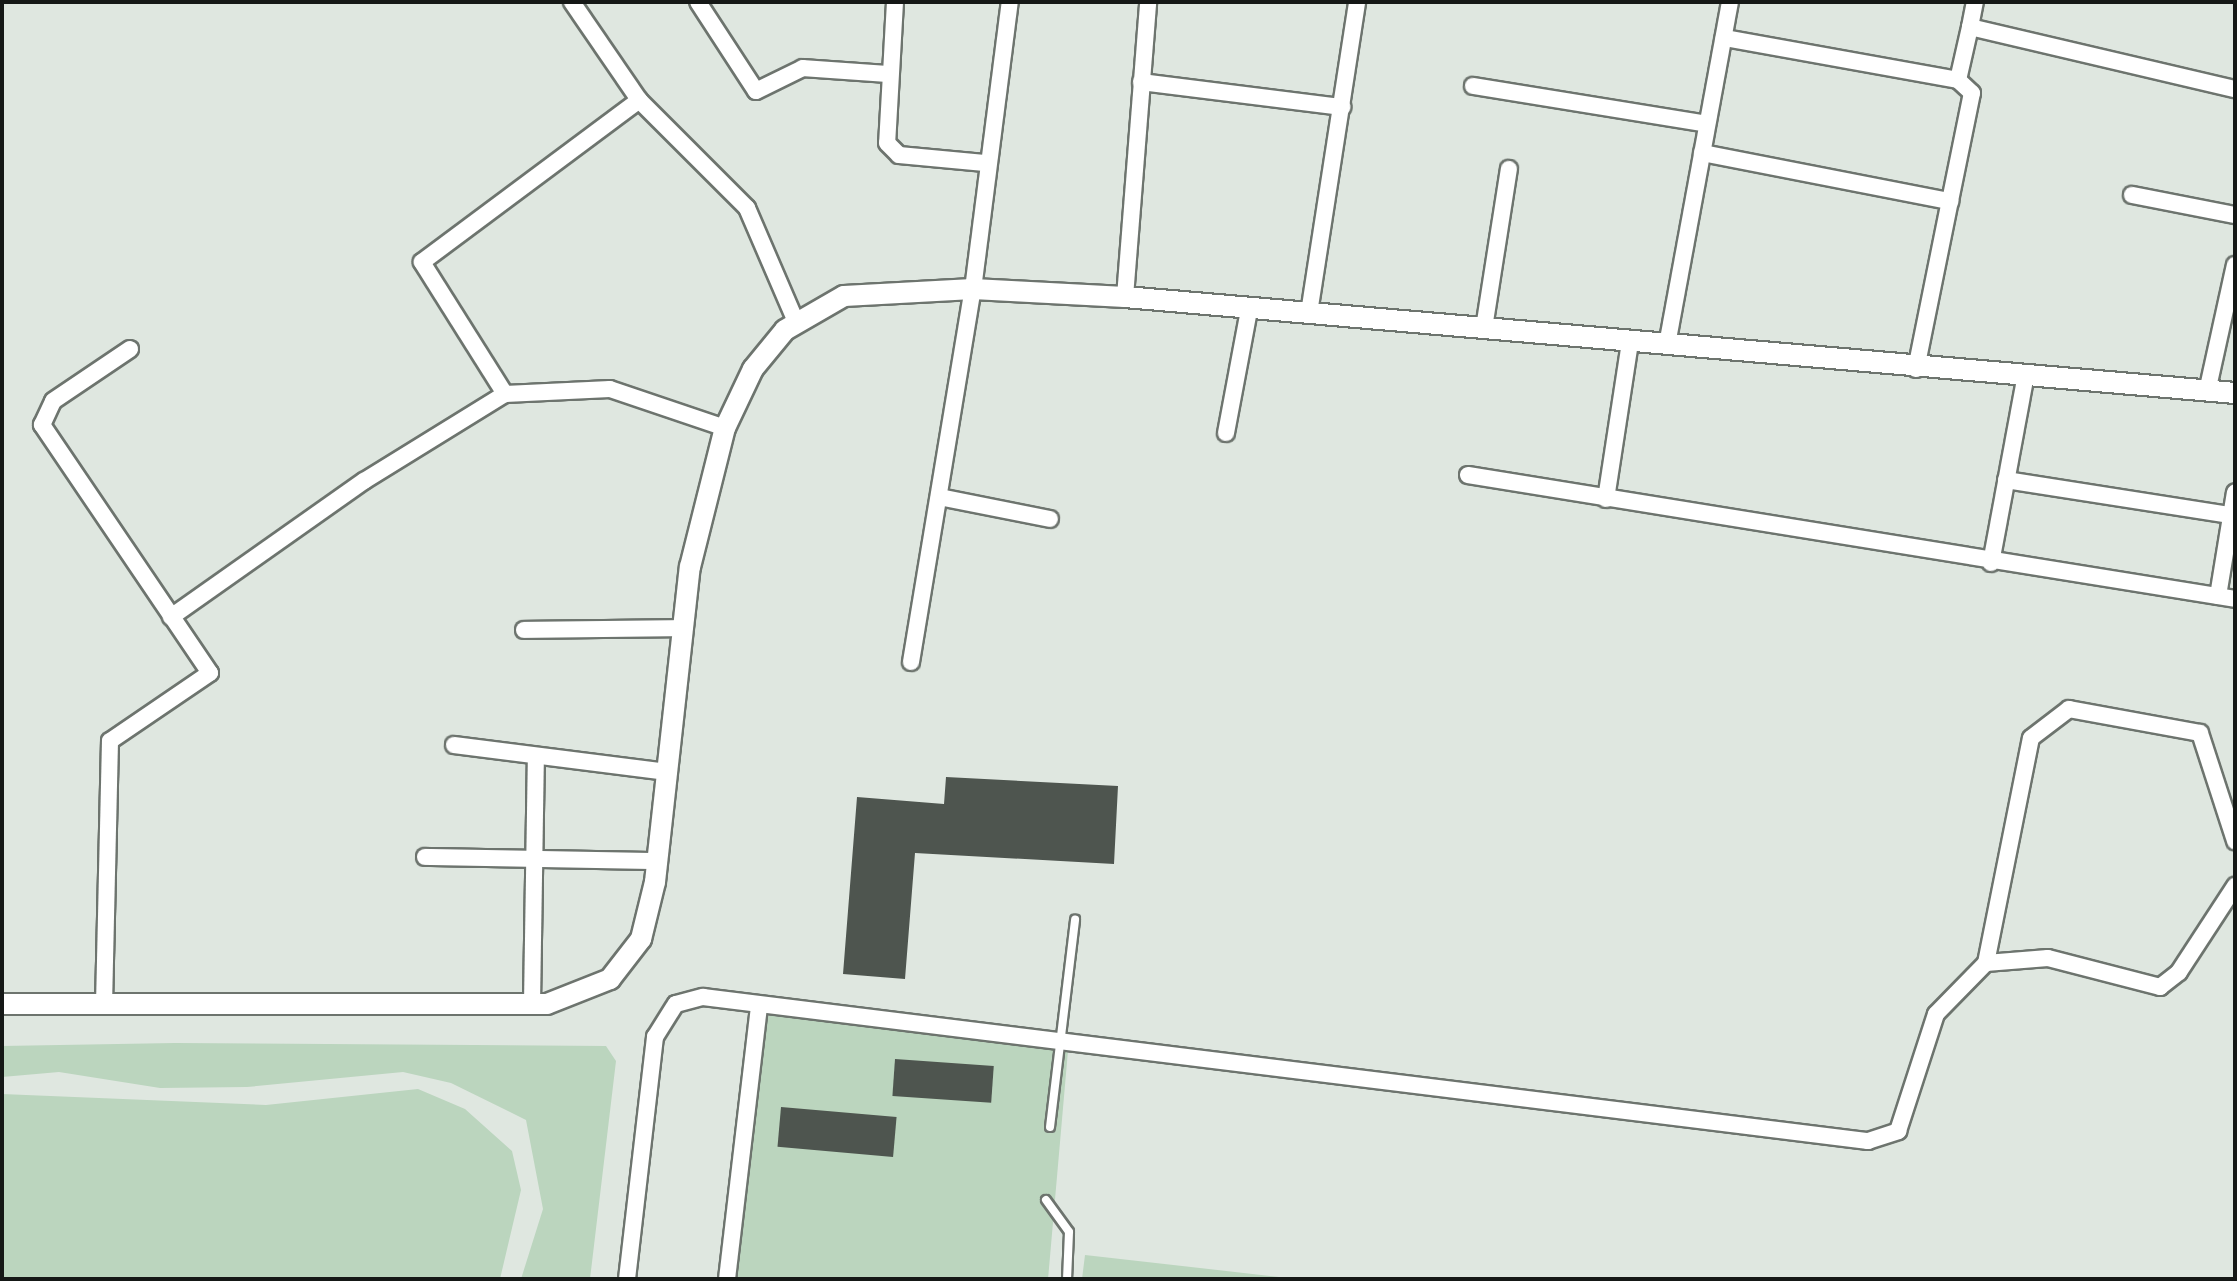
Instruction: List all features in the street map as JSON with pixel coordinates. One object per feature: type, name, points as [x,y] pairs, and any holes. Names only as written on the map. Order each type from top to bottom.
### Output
[{"type":"street","points":[[572,2],[639,100],[747,208],[796,322]]},
{"type":"street","points":[[895,2],[884,136],[891,151],[985,163]]},
{"type":"street","points":[[911,662],[973,289],[985,163],[1010,2]]},
{"type":"street","points":[[1125,297],[1148,2]]},
{"type":"street","points":[[1309,313],[1357,2]]},
{"type":"street","points":[[1667,345],[1730,2]]},
{"type":"street","points":[[1958,80],[1975,2]]},
{"type":"street","points":[[702,4],[756,91],[803,68],[887,74]]},
{"type":"street","points":[[1970,27],[2235,89]]},
{"type":"street","points":[[1724,38],[1958,80],[1972,93],[1916,369]]},
{"type":"street","points":[[1141,82],[1342,107]]},
{"type":"street","points":[[1473,86],[1707,124]]},
{"type":"street","points":[[505,394],[422,262],[639,100]]},
{"type":"street","points":[[1702,153],[1950,201]]},
{"type":"street","points":[[1484,328],[1509,169]]},
{"type":"street","points":[[2132,195],[2235,215]]},
{"type":"street","points":[[2207,392],[2235,265]]},
{"type":"street","points":[[2,1004],[532,1004],[586,992],[626,964],[641,939],[657,861],[690,567],[725,428],[753,369],[796,322],[844,296],[973,289],[1125,297],[2025,379],[2235,393]]},
{"type":"street","points":[[1226,433],[1249,310]]},
{"type":"street","points":[[1606,499],[1630,342]]},
{"type":"street","points":[[104,1005],[110,741],[210,673],[42,425],[53,401],[130,349]]},
{"type":"street","points":[[1991,563],[2025,379]]},
{"type":"street","points":[[171,617],[364,481],[505,394],[610,389],[725,428]]},
{"type":"street","points":[[1468,475],[1991,563],[2227,597],[2235,492]]},
{"type":"street","points":[[2006,480],[2233,516]]},
{"type":"street","points":[[939,497],[1050,519]]},
{"type":"street","points":[[524,630],[683,628]]},
{"type":"street","points":[[627,1279],[655,1037],[665,1015],[703,997],[1056,1042],[1887,1139],[1908,1111],[1936,1014],[1986,963],[2031,738],[2069,709],[2200,733],[2235,841]]},
{"type":"street","points":[[454,745],[667,772]]},
{"type":"street","points":[[532,1004],[536,756]]},
{"type":"street","points":[[425,857],[657,861]]},
{"type":"street","points":[[1986,963],[2048,958],[2160,987],[2179,972],[2235,886]]},
{"type":"street","points":[[727,1279],[759,1006]]},
{"type":"lane","points":[[1050,1127],[1056,1042],[1075,919]]},
{"type":"lane","points":[[1046,1200],[1069,1232],[1067,1279]]},
{"type":"green space","points":[[750,1014],[1069,1042],[1048,1279],[727,1279]]},
{"type":"green space","points":[[175,1043],[606,1046],[616,1061],[590,1279],[521,1279],[543,1209],[526,1120],[451,1083],[403,1072],[247,1087],[160,1088],[59,1072],[2,1077],[2,1046]]},
{"type":"green space","points":[[418,1089],[465,1109],[512,1151],[521,1190],[500,1279],[2,1279],[2,1094],[266,1105]]},
{"type":"green space","points":[[1085,1255],[1297,1279],[1082,1279]]},
{"type":"building","points":[[946,777],[1118,786],[1114,864],[915,853],[905,979],[843,974],[857,797],[944,804]]},
{"type":"building","points":[[895,1059],[994,1066],[991,1103],[892,1096]]},
{"type":"building","points":[[781,1107],[897,1117],[893,1157],[778,1147]]}]
